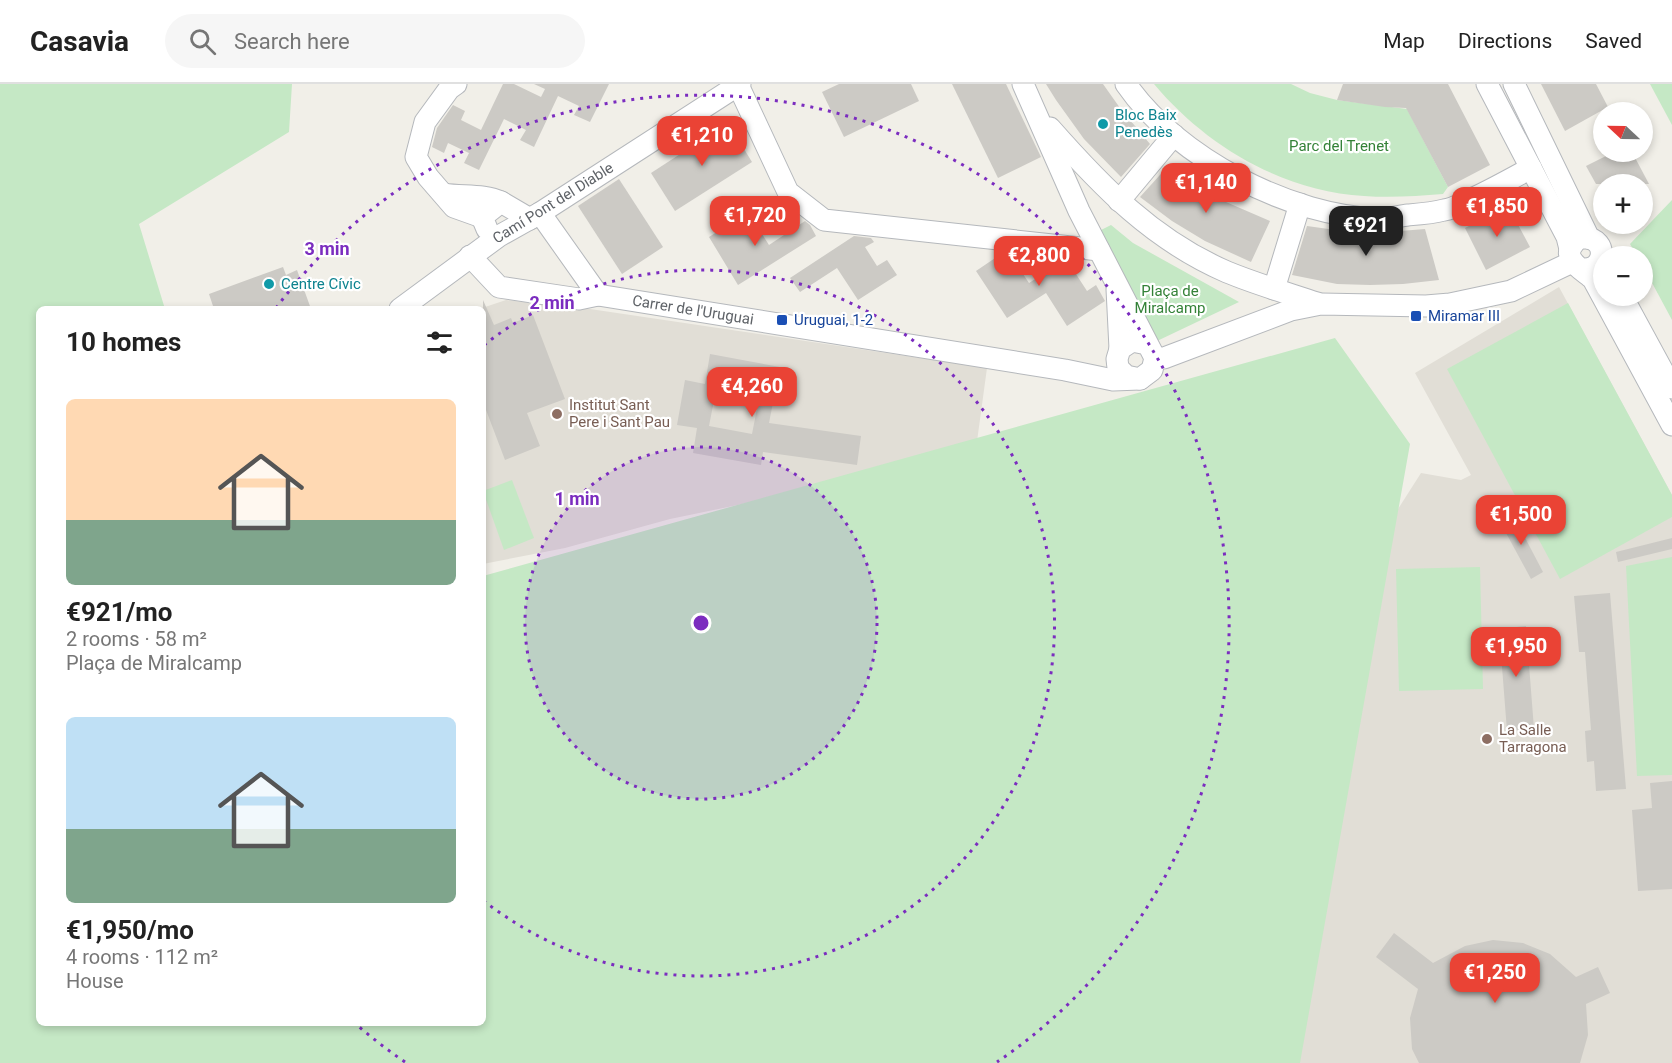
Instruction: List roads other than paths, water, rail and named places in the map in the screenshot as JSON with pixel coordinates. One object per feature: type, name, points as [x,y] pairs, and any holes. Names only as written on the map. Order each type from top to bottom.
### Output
[{"type":"street","points":[[456,84],[449,88],[425,122],[416,157],[428,177],[454,207],[482,217]]},
{"type":"street","points":[[1023,84],[1079,211],[1151,351],[1152,370],[1140,379],[1113,380],[1065,370]]},
{"type":"street","points":[[1126,84],[1154,117],[1174,135],[1247,184],[1300,204],[1341,214],[1382,219],[1447,210],[1531,168]]},
{"type":"street","points":[[1487,84],[1567,237],[1574,260],[1593,279],[1672,425]]},
{"type":"street","points":[[1514,84],[1589,238]]},
{"type":"street","points":[[739,85],[788,192],[824,220],[1099,250]]},
{"type":"street","name":"Camí Pont del Diable","points":[[404,306],[499,236],[535,216],[739,85]]},
{"type":"street","points":[[1036,112],[1089,172],[1119,201],[1139,219],[1192,255],[1226,271],[1321,304]]},
{"type":"street","points":[[1119,201],[1174,135]]},
{"type":"street","points":[[444,194],[461,197],[490,197],[535,216],[598,295]]},
{"type":"street","points":[[482,217],[501,202]]},
{"type":"street","points":[[1274,289],[1300,204]]},
{"type":"street","points":[[482,217],[486,228],[499,236]]},
{"type":"street","points":[[1593,267],[1586,269],[1574,260],[1572,245],[1580,238],[1589,238],[1599,246]]},
{"type":"street","name":"Carrer de l'Uruguai","points":[[470,256],[499,287],[579,299],[598,295],[1065,370]]},
{"type":"street","points":[[1065,370],[1118,354],[1132,341],[1164,358],[1291,310],[1321,304],[1426,306],[1450,304],[1511,291],[1574,260]]},
{"type":"street","points":[[1116,283],[1119,368],[1126,376],[1140,379]]},
{"type":"street","points":[[1627,306],[1672,388]]},
{"type":"place","name":"Bloc Baix Penedès","points":[[1103,124]]},
{"type":"place","name":"Centre Cívic","points":[[269,284]]},
{"type":"place","name":"Miramar III","points":[[1416,316]]},
{"type":"place","name":"Uruguai, 1-2","points":[[782,320]]},
{"type":"place","name":"Institut Sant Pere i Sant Pau","points":[[557,414]]},
{"type":"place","name":"La Salle Tarragona","points":[[1487,739]]},
{"type":"park label","name":"Parc del Trenet","points":[[1339,146]]},
{"type":"park label","name":"Plaça de Miralcamp","points":[[1170,300]]}]
